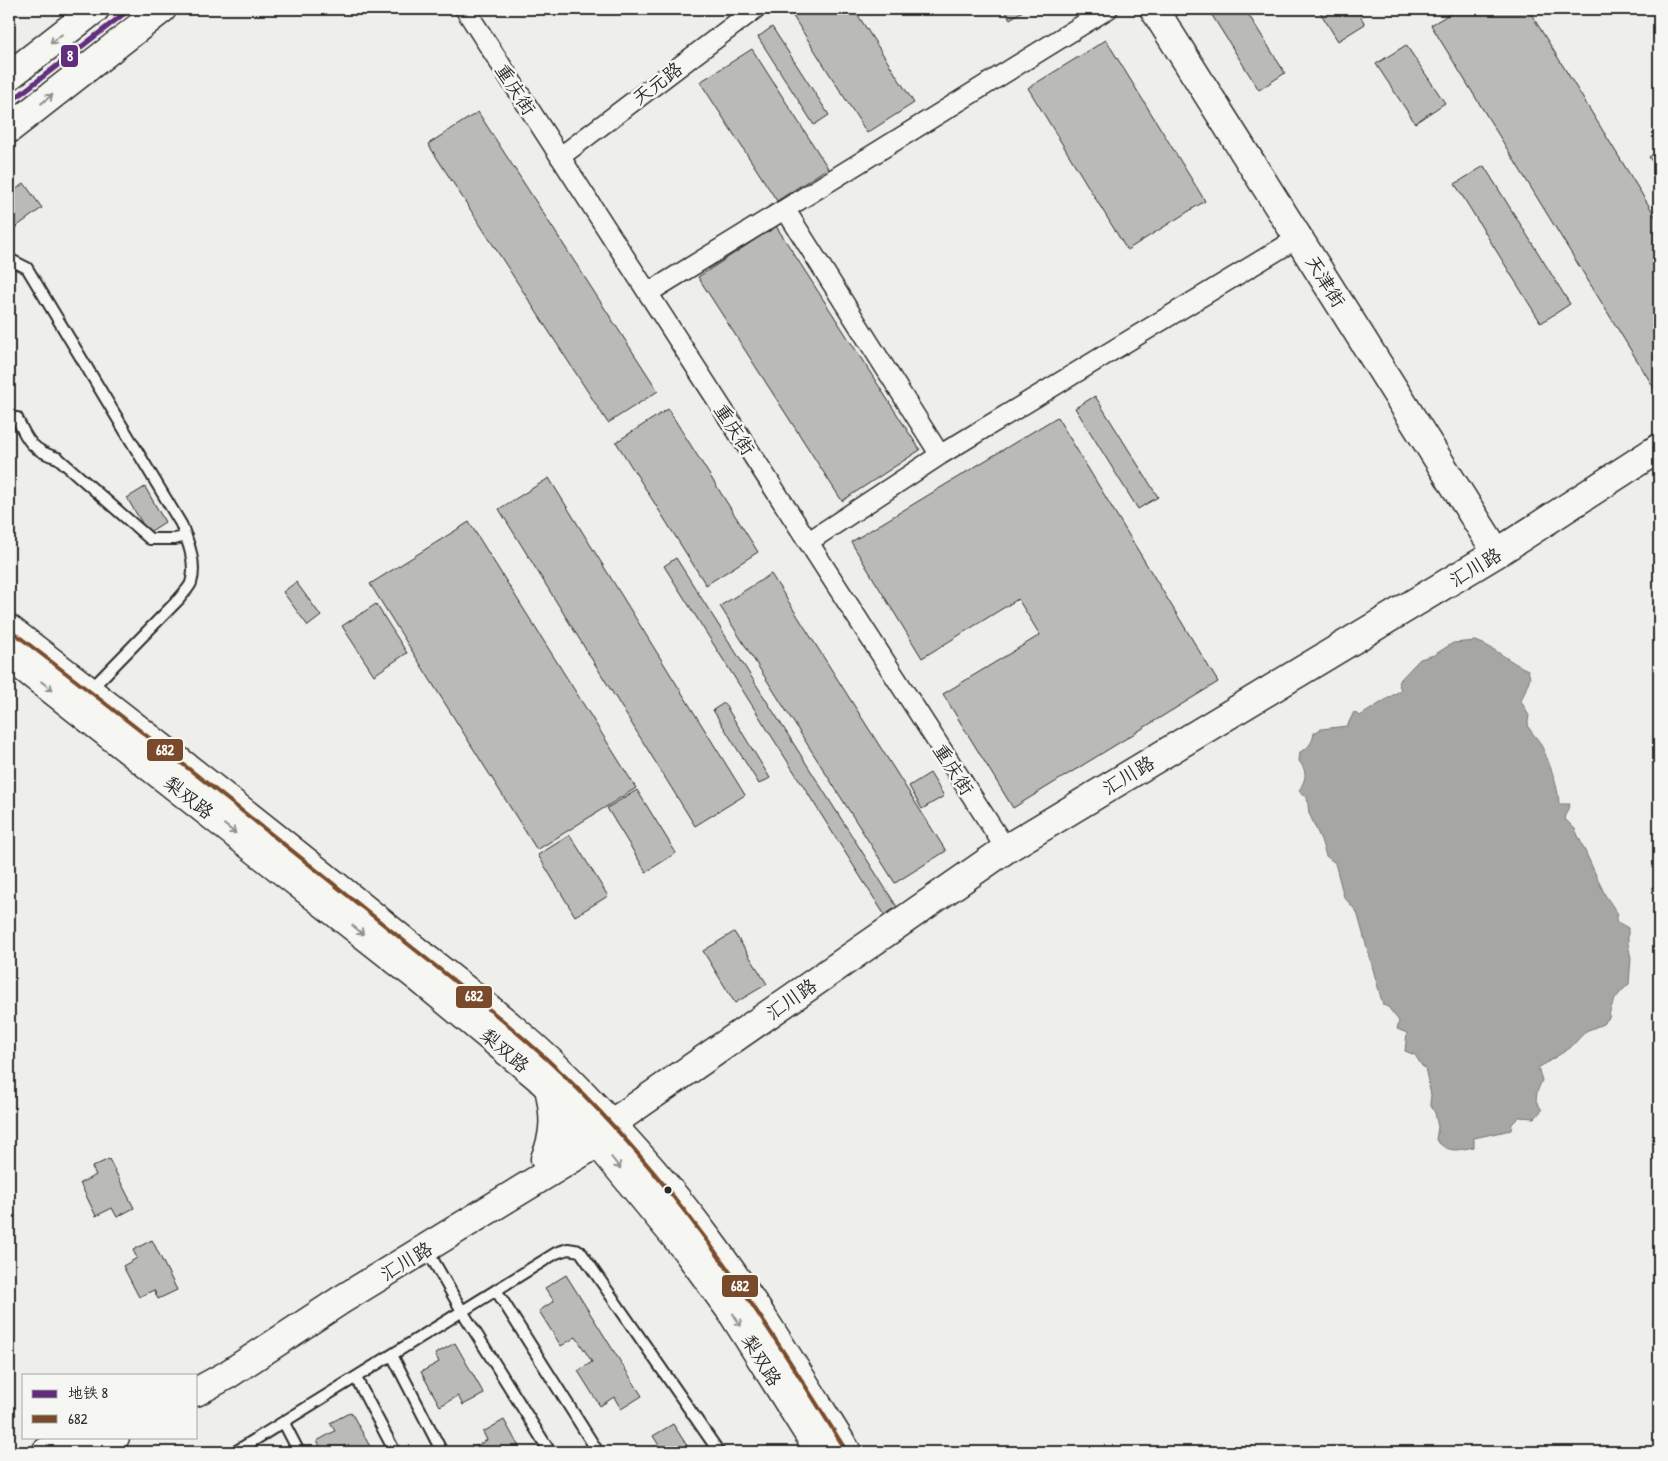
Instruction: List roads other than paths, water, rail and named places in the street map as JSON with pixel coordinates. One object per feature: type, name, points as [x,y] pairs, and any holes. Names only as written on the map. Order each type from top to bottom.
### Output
[{"type":"street","points":[[9,76],[95,9]]},
{"type":"street","points":[[9,129],[162,9]]},
{"type":"street","name":"重庆街","points":[[465,9],[1006,849]]},
{"type":"street","name":"天元路","points":[[560,157],[754,9]]},
{"type":"street","points":[[648,293],[1108,9]]},
{"type":"street","name":"天津街","points":[[1154,9],[1497,554]]},
{"type":"street","points":[[786,209],[940,455]]},
{"type":"street","points":[[808,542],[940,455],[1298,238]]},
{"type":"street","name":"汇川路","points":[[198,1391],[227,1375],[424,1244],[549,1164],[1006,849],[1497,554],[1659,448]]},
{"type":"street","name":"梨双路","points":[[9,629],[360,905],[502,1020],[554,1079],[592,1135],[673,1195],[707,1237],[770,1329],[847,1452]]},
{"type":"street","name":"梨双路","points":[[9,656],[330,907],[554,1079],[564,1083],[569,1108],[687,1250],[731,1310],[820,1452]]},
{"type":"street","points":[[549,1164],[554,1132],[554,1079]]},
{"type":"street","name":"汇川路","points":[[198,1374],[424,1244]]},
{"type":"street","points":[[46,1452],[77,1438]]},
{"type":"street","points":[[83,1452],[113,1438]]},
{"type":"lane","points":[[9,259],[27,268],[190,543],[191,583],[179,599],[89,691]]},
{"type":"lane","points":[[9,419],[17,418],[26,439],[41,453],[58,458],[150,539],[175,539],[186,536]]},
{"type":"lane","points":[[424,1244],[462,1311],[550,1452]]},
{"type":"lane","points":[[235,1452],[556,1253],[568,1249],[580,1251],[718,1452]]},
{"type":"lane","points":[[496,1290],[598,1452]]},
{"type":"lane","points":[[392,1355],[442,1452]]},
{"type":"lane","points":[[356,1378],[395,1452]]},
{"type":"lane","points":[[284,1423],[299,1452]]},
{"type":"metro line","name":"8","points":[[9,103],[130,9]]}]
